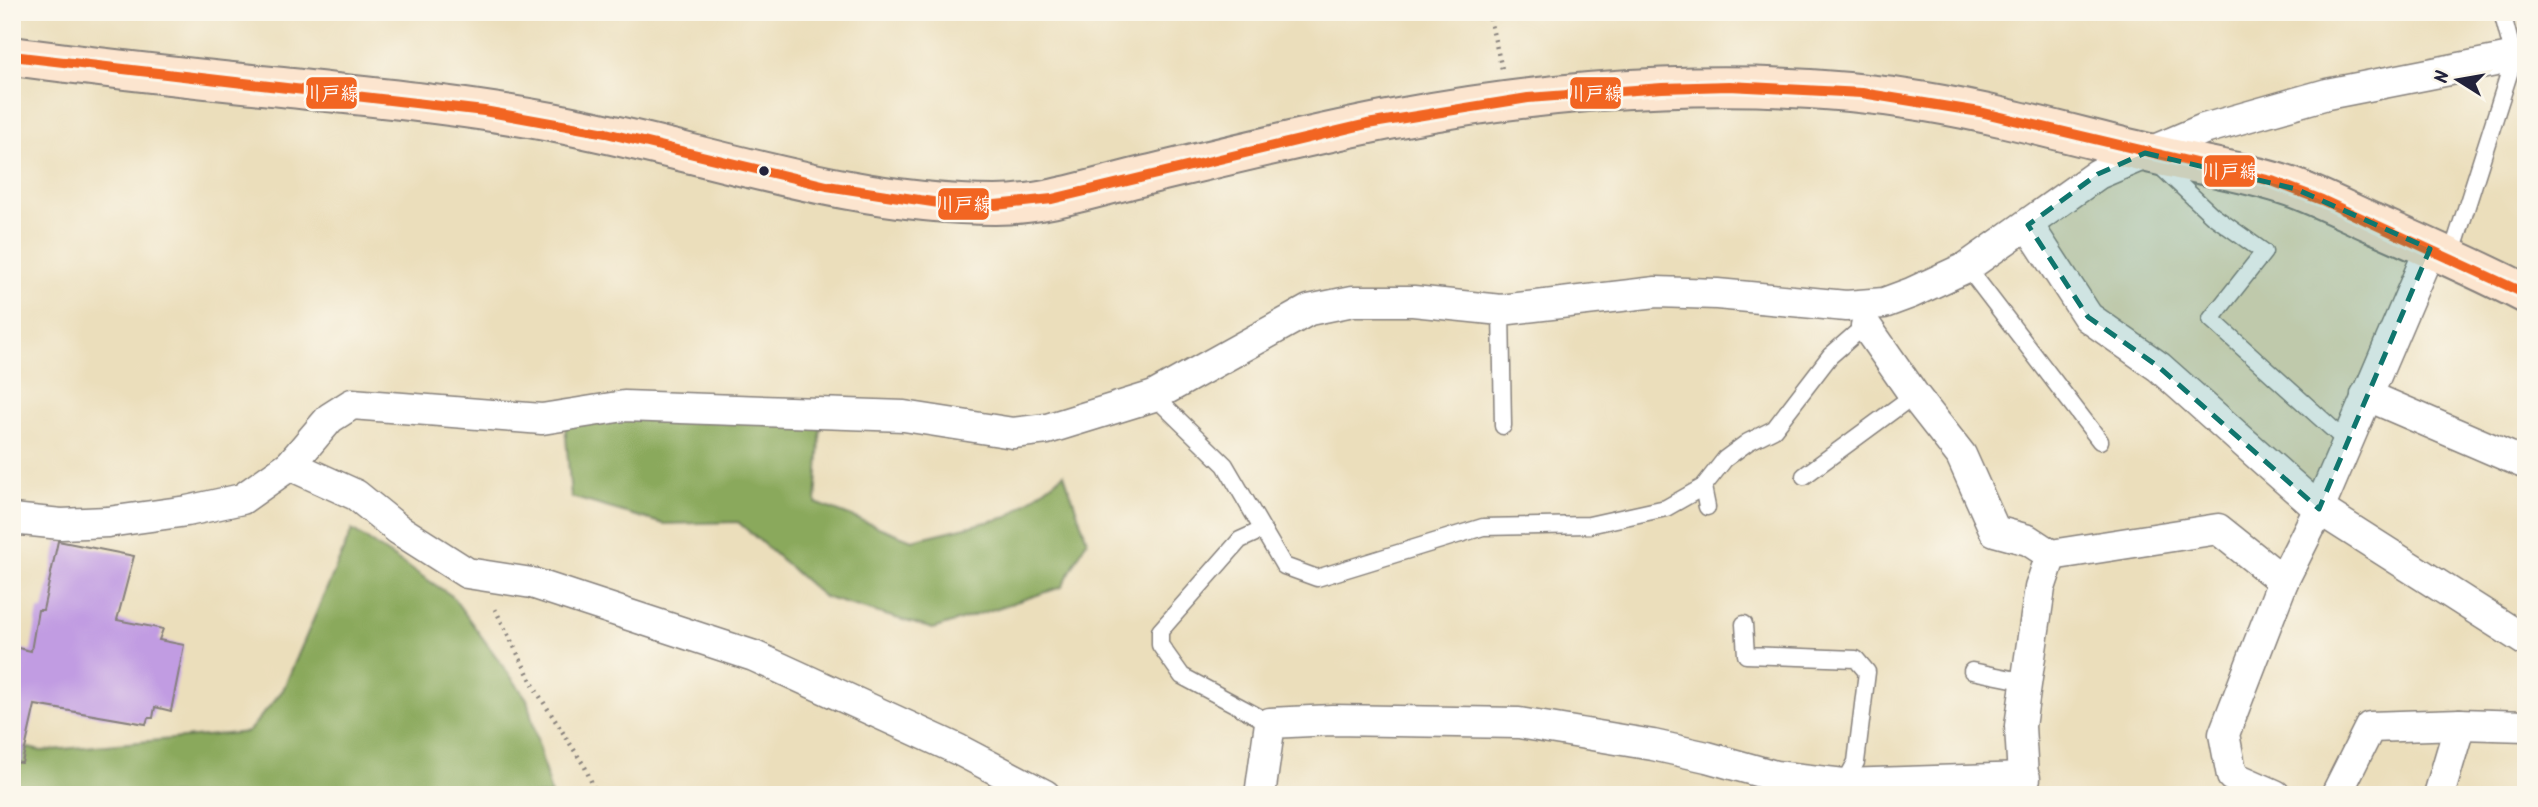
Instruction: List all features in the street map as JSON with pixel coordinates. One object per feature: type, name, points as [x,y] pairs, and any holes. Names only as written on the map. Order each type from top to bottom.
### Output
[{"type":"street","points":[[12,56],[136,72],[442,104],[555,122],[826,185],[953,204],[1003,205],[1051,198],[1398,118],[1510,100],[1600,90],[1680,88],[1843,92],[1925,102],[2067,132],[2146,153],[2231,169],[2296,189],[2441,252],[2526,294]]},
{"type":"street","points":[[12,519],[61,524],[108,522],[187,511],[242,499],[290,465],[330,418],[352,404],[542,419],[624,406],[904,416],[1013,433],[1047,429],[1154,396],[1309,310],[1353,301],[1413,300],[1500,310],[1656,292],[1717,294],[1846,306],[1884,303],[1967,267],[2098,174],[2204,129],[2327,94],[2520,57]]},
{"type":"street","points":[[2028,225],[2088,317],[2159,367],[2319,509],[2526,641]]},
{"type":"street","points":[[2274,795],[2232,776],[2224,734],[2283,581],[2319,509],[2366,395],[2441,252]]},
{"type":"street","points":[[1866,326],[1913,395],[1961,455],[1995,531],[2028,540],[2051,555],[2218,529],[2283,581]]},
{"type":"street","points":[[2366,395],[2526,464]]},
{"type":"street","points":[[290,465],[356,495],[398,529],[467,573],[532,583],[754,656],[959,750],[1045,795]]},
{"type":"street","points":[[1260,795],[1270,723],[1332,720],[1519,723],[1653,745],[1776,776],[1842,789],[2024,786],[2020,726],[2040,589],[2051,555]]},
{"type":"street","points":[[2439,795],[2460,724]]},
{"type":"street","points":[[2336,795],[2370,727],[2460,724],[2526,726]]},
{"type":"lane","points":[[2441,252],[2520,57],[2502,12]]},
{"type":"lane","points":[[2146,153],[2212,215],[2264,252],[2211,319],[2347,442]]},
{"type":"lane","points":[[1967,267],[2100,441]]},
{"type":"lane","points":[[1154,396],[1225,466],[1284,566],[1317,578],[1483,527],[1589,525],[1666,508],[1703,487],[1725,459],[1748,442],[1774,429],[1830,356],[1866,326],[1884,303]]},
{"type":"lane","points":[[1500,310],[1503,426]]},
{"type":"lane","points":[[1804,476],[1913,395]]},
{"type":"lane","points":[[1703,487],[1707,507]]},
{"type":"lane","points":[[1262,530],[1240,540],[1160,631],[1160,645],[1182,676],[1270,723]]},
{"type":"lane","points":[[1744,624],[1746,655],[1856,659],[1867,672],[1856,762],[1842,789]]},
{"type":"lane","points":[[1972,671],[2027,682]]},
{"type":"path","points":[[1489,12],[1510,100]]},
{"type":"path","points":[[467,573],[498,611],[537,692],[585,767],[597,795]]},
{"type":"highlighted area","points":[[2145,153],[2296,189],[2430,249],[2319,509],[2159,367],[2088,317],[2028,225],[2098,174]]},
{"type":"green space","points":[[563,400],[652,404],[821,424],[816,503],[912,540],[1008,517],[1064,474],[1087,540],[1062,587],[933,629],[824,597],[738,522],[664,524],[571,497]]},
{"type":"green space","points":[[352,530],[452,596],[527,699],[551,795],[12,795],[12,744],[41,751],[248,732],[283,690]]},
{"type":"building","points":[[58,541],[134,556],[117,620],[163,629],[159,640],[184,645],[171,711],[155,707],[153,718],[148,718],[146,724],[35,705],[22,763],[12,762],[12,654],[17,655],[18,648],[31,651],[38,610],[43,610]]},
{"type":"transit line","name":"川戸線","points":[[12,56],[484,111],[606,133],[827,186],[939,203],[995,205],[1052,199],[1367,124],[1528,98],[1729,86],[1862,93],[1980,112],[2272,181],[2322,200],[2526,294]]}]
